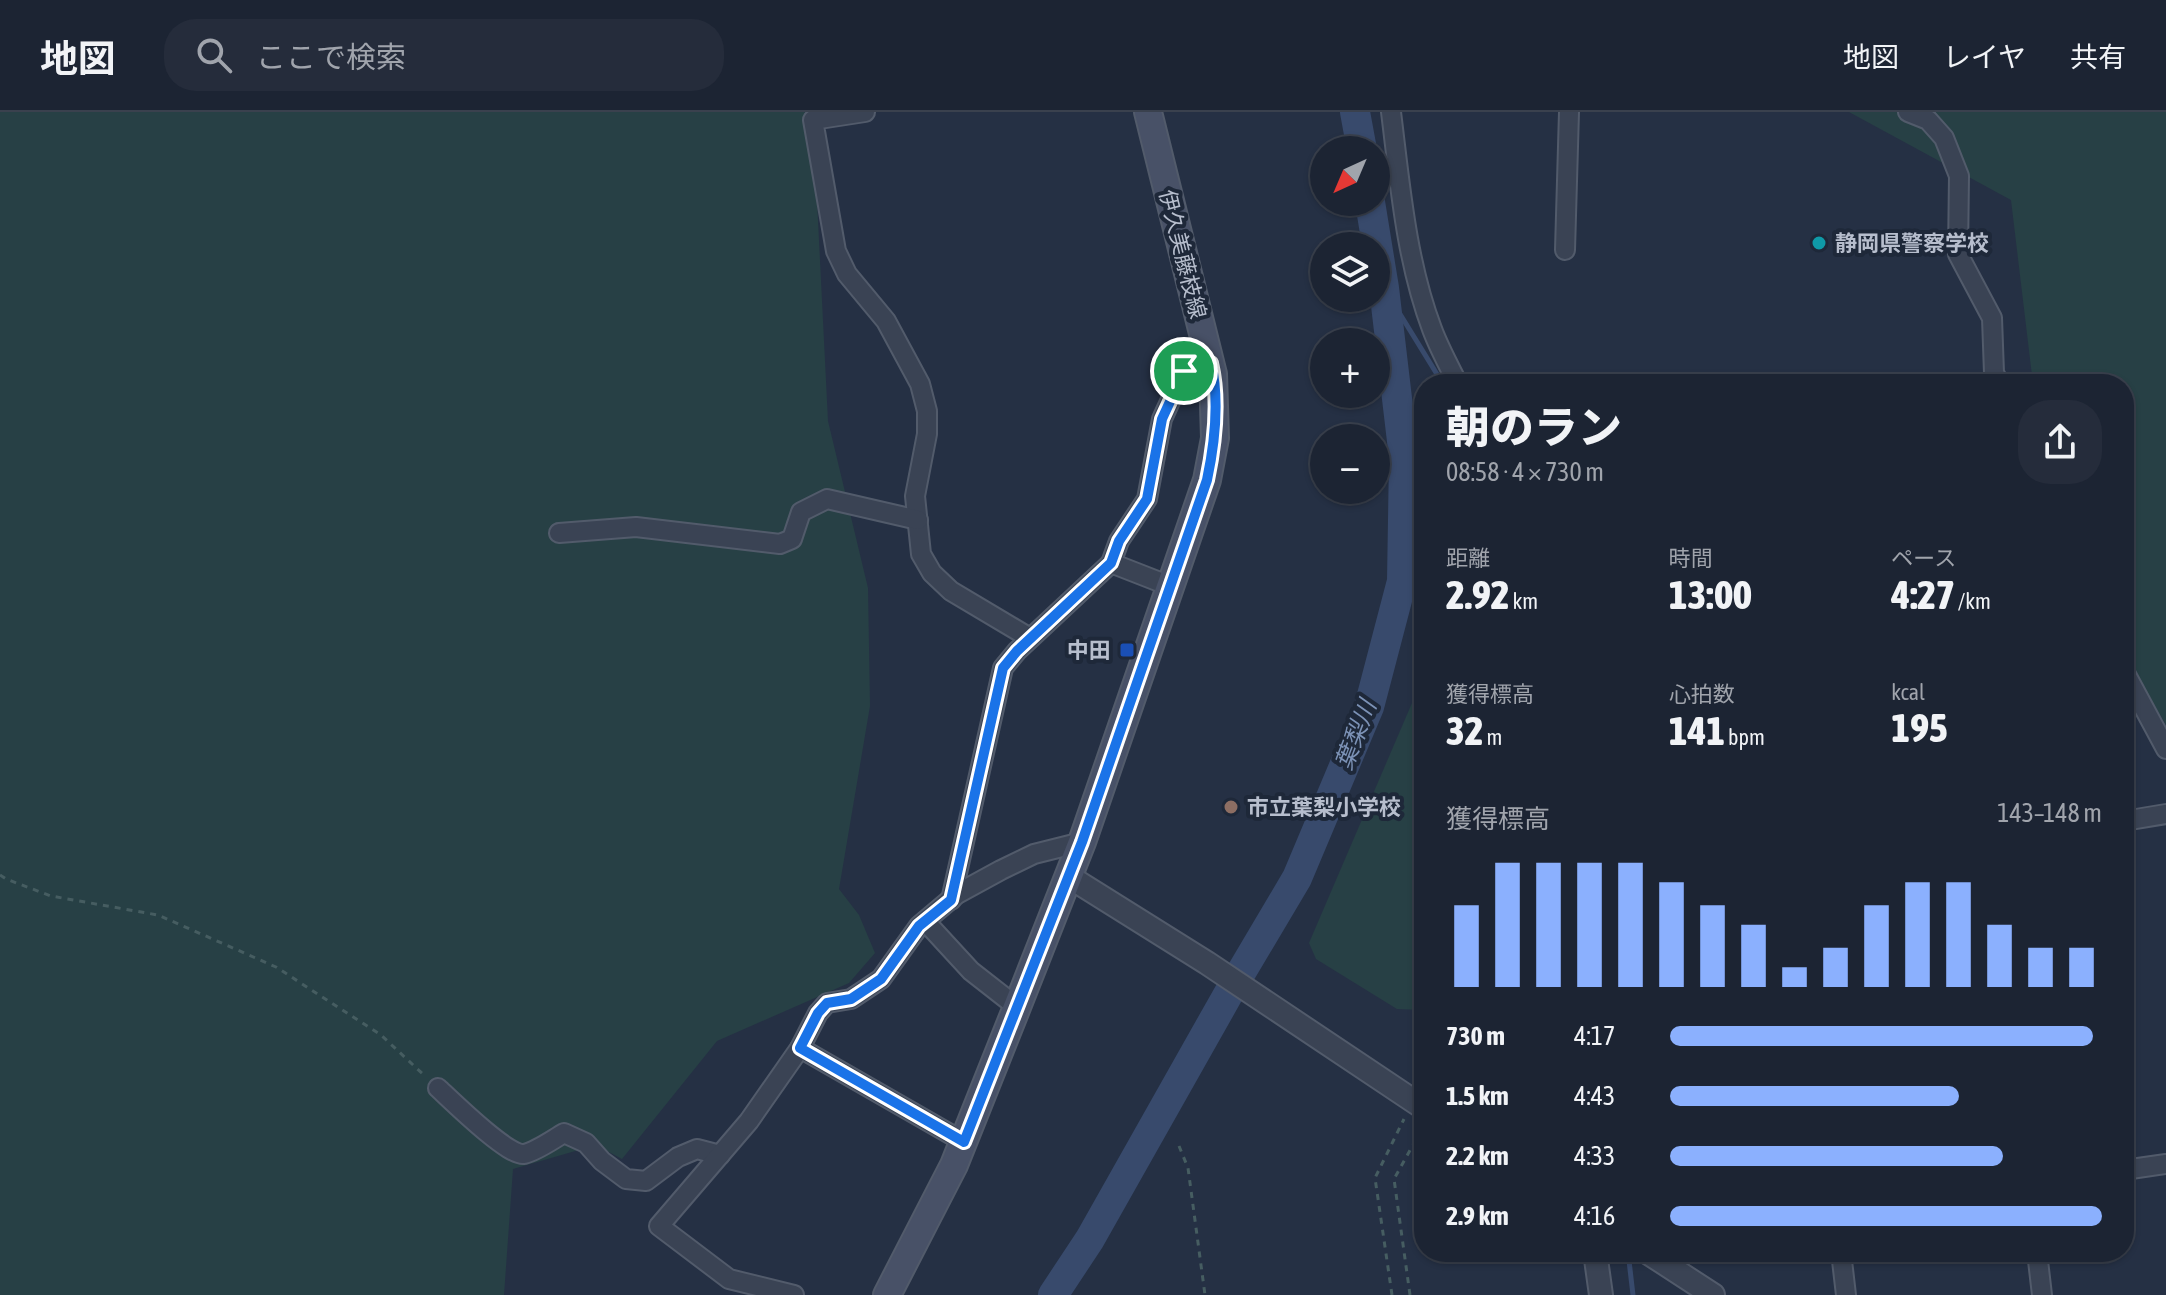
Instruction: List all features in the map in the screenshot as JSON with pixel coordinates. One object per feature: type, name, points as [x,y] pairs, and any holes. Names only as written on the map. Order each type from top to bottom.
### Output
[{"type":"main road","name":"伊久美藤枝線","points":[[887,1295],[964,1142],[1082,842],[1207,480],[1215,438],[1213,374],[1148,112]]},
{"type":"street","points":[[865,112],[813,120],[836,251],[847,274],[886,321],[920,384],[927,411],[927,434],[915,496],[921,554],[932,573],[951,591],[1030,638]]},
{"type":"street","points":[[1391,112],[1404,214],[1415,268],[1432,327],[1453,374]]},
{"type":"street","points":[[1565,250],[1569,112]]},
{"type":"street","points":[[1908,112],[1928,120],[1944,138],[1959,176],[1958,254],[1992,318],[1995,374]]},
{"type":"street","points":[[951,900],[1003,668],[1030,638],[1111,563],[1119,541],[1147,499],[1162,419],[1184,371],[1211,363]]},
{"type":"street","points":[[559,533],[636,527],[780,544],[792,539],[801,512],[827,499],[918,520]]},
{"type":"street","points":[[1111,563],[1170,586]]},
{"type":"street","points":[[2134,690],[2166,749]]},
{"type":"street","points":[[2134,819],[2166,814]]},
{"type":"street","points":[[794,1295],[729,1279],[659,1226],[749,1121],[827,1003],[851,999],[881,979],[919,926],[951,900],[1034,854],[1082,842]]},
{"type":"street","points":[[1068,876],[1207,963],[1414,1102]]},
{"type":"street","points":[[925,921],[971,971],[1017,1007]]},
{"type":"street","points":[[800,1048],[964,1142]]},
{"type":"street","points":[[438,1088],[516,1154],[525,1154],[564,1133],[586,1143],[602,1161],[626,1179],[646,1181],[678,1157],[697,1149],[720,1155]]},
{"type":"street","points":[[2134,1169],[2166,1164]]},
{"type":"street","points":[[1596,1262],[1601,1295]]},
{"type":"street","points":[[1662,1262],[1713,1295]]},
{"type":"street","points":[[1842,1262],[1846,1295]]},
{"type":"street","points":[[2038,1262],[2042,1295]]},
{"type":"path","points":[[0,875],[51,896],[158,915],[276,967],[381,1035],[438,1088]]},
{"type":"path","points":[[1392,1295],[1375,1178],[1414,1113]]},
{"type":"path","points":[[1410,1295],[1394,1179],[1414,1143]]},
{"type":"path","points":[[1179,1146],[1188,1168],[1205,1295]]},
{"type":"green space","points":[[0,112],[804,112],[813,120],[828,421],[868,588],[870,706],[839,889],[859,915],[875,953],[849,983],[717,1041],[622,1159],[596,1145],[513,1169],[504,1295],[0,1295]]},
{"type":"green space","points":[[1849,112],[2166,112],[2166,725],[2134,670],[2134,374],[2032,374],[2011,200]]},
{"type":"green space","points":[[1414,698],[1414,1010],[1397,1009],[1316,959],[1309,943]]},
{"type":"waterway","name":"葉梨川","points":[[1355,112],[1359,136]]},
{"type":"waterway","name":"葉梨川","points":[[1053,1295],[1090,1239],[1297,878],[1369,707],[1402,581],[1404,458],[1372,216]]},
{"type":"waterway","points":[[1390,298],[1437,374]]},
{"type":"waterway","points":[[1629,1262],[1633,1295]]},
{"type":"place","name":"静岡県警察学校","points":[[1819,243]]},
{"type":"place","name":"中田","points":[[1127,650]]},
{"type":"place","name":"市立葉梨小学校","points":[[1231,807]]},
{"type":"route","points":[[1211,363],[1215,438],[1207,480],[1082,842],[964,1142],[800,1048],[818,1013],[827,1003],[851,999],[881,979],[919,926],[951,900],[1003,668],[1017,651],[1111,563],[1119,541],[1147,499],[1162,419],[1184,371],[1211,363]]}]
